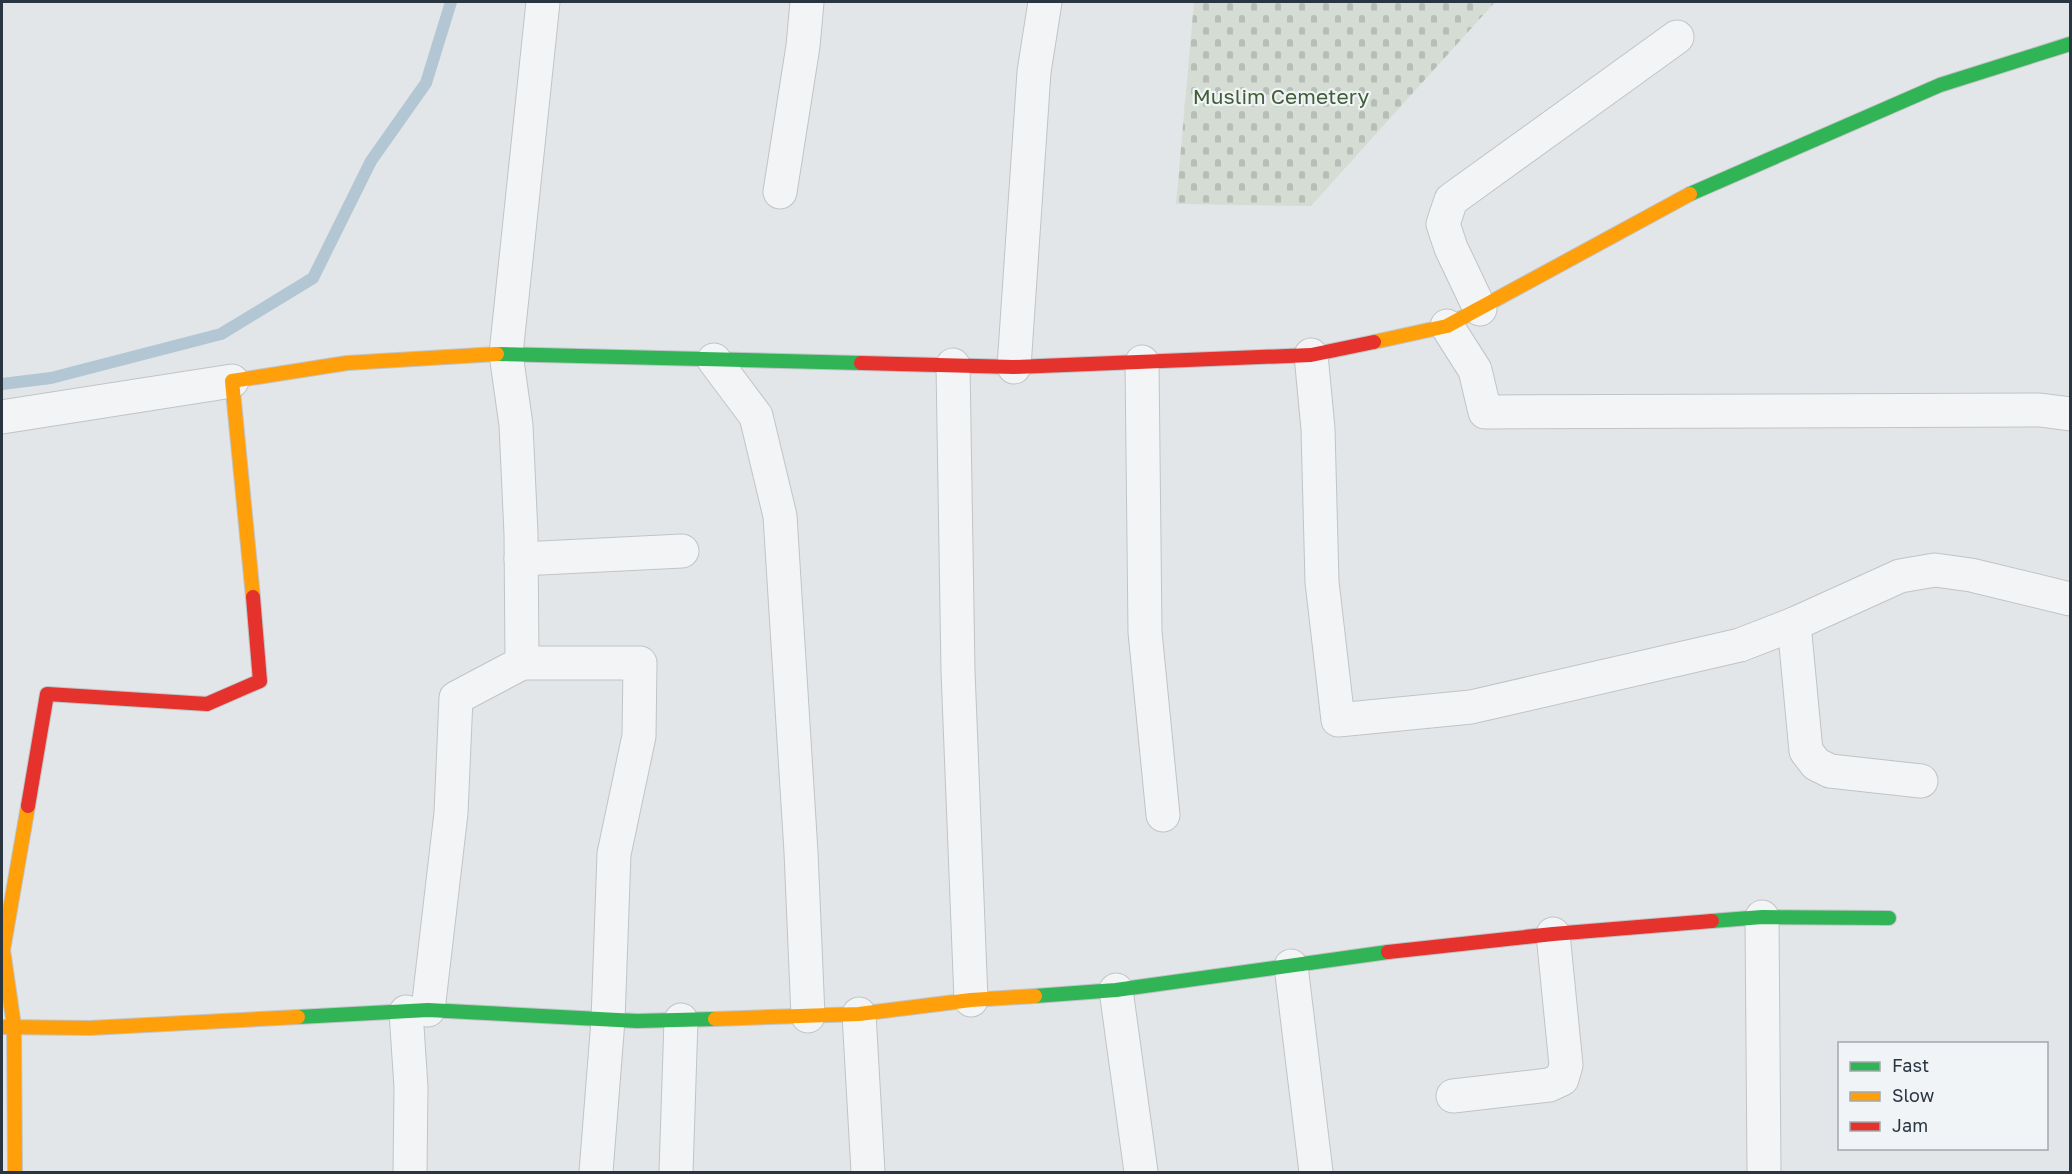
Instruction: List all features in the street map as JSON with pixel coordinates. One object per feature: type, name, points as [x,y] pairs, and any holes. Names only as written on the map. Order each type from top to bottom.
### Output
[{"type":"street","points":[[522,663],[516,425],[506,354],[543,2]]},
{"type":"street","points":[[780,192],[803,46],[807,2]]},
{"type":"street","points":[[1014,367],[1034,72],[1045,2]]},
{"type":"street","points":[[1480,309],[1451,248],[1443,224],[1451,200],[1677,37]]},
{"type":"street","points":[[2,417],[347,363],[506,354],[1014,367],[1311,355],[1447,326],[1690,194],[1940,85],[2070,44]]},
{"type":"street","points":[[1447,326],[1475,370],[1485,412],[2040,410],[2070,414]]},
{"type":"street","points":[[1311,355],[1318,429],[1322,582],[1338,720],[1471,707],[1740,645],[1794,624],[1900,576],[1935,570],[1971,574],[2070,599]]},
{"type":"street","points":[[714,360],[756,416],[780,516],[801,852],[808,1016]]},
{"type":"street","points":[[1142,362],[1145,632],[1163,815]]},
{"type":"street","points":[[953,365],[958,670],[971,1000]]},
{"type":"street","points":[[15,1173],[3,950],[47,694],[207,704],[260,681],[249,539],[232,381]]},
{"type":"street","points":[[521,559],[682,551]]},
{"type":"street","points":[[1794,624],[1806,750],[1816,764],[1830,771],[1921,781]]},
{"type":"street","points":[[410,1173],[411,1088],[417,1011],[450,813],[456,698],[522,663],[640,663],[639,736],[614,854],[608,1020],[596,1173]]},
{"type":"street","points":[[8,1027],[90,1028],[417,1011],[608,1020],[859,1014],[971,1000],[1116,990],[1435,946],[1554,933],[1762,918],[1889,918]]},
{"type":"street","points":[[1762,918],[1764,1173]]},
{"type":"street","points":[[1453,1096],[1549,1085],[1562,1079],[1566,1065],[1554,933]]},
{"type":"street","points":[[1291,966],[1316,1173]]},
{"type":"street","points":[[1116,990],[1141,1173]]},
{"type":"street","points":[[859,1014],[868,1173]]},
{"type":"street","points":[[676,1173],[681,1020]]},
{"type":"green space","name":"Muslim Cemetery","points":[[1194,2],[1495,2],[1311,206],[1176,204]]},
{"type":"waterway","points":[[2,384],[51,378],[221,334],[313,278],[371,161],[426,83],[451,2]]},
{"type":"traffic: fast","points":[[1690,194],[1940,85],[2070,44]]},
{"type":"traffic: fast","points":[[497,354],[861,363]]},
{"type":"traffic: fast","points":[[1712,921],[1762,917],[1889,918]]},
{"type":"traffic: fast","points":[[1035,996],[1116,990],[1388,952]]},
{"type":"traffic: fast","points":[[298,1017],[428,1010],[637,1021],[715,1019]]},
{"type":"traffic: slow","points":[[1374,342],[1447,326],[1690,194]]},
{"type":"traffic: slow","points":[[253,597],[232,381],[347,363],[497,354]]},
{"type":"traffic: slow","points":[[15,1172],[14,1026],[3,950],[28,806]]},
{"type":"traffic: slow","points":[[715,1019],[859,1014],[971,1000],[1035,996]]},
{"type":"traffic: slow","points":[[2,1027],[90,1028],[298,1017]]},
{"type":"traffic: jam","points":[[861,363],[1014,367],[1311,355],[1374,342]]},
{"type":"traffic: jam","points":[[28,806],[47,694],[207,704],[260,681],[253,597]]},
{"type":"traffic: jam","points":[[1388,952],[1553,934],[1712,921]]}]
